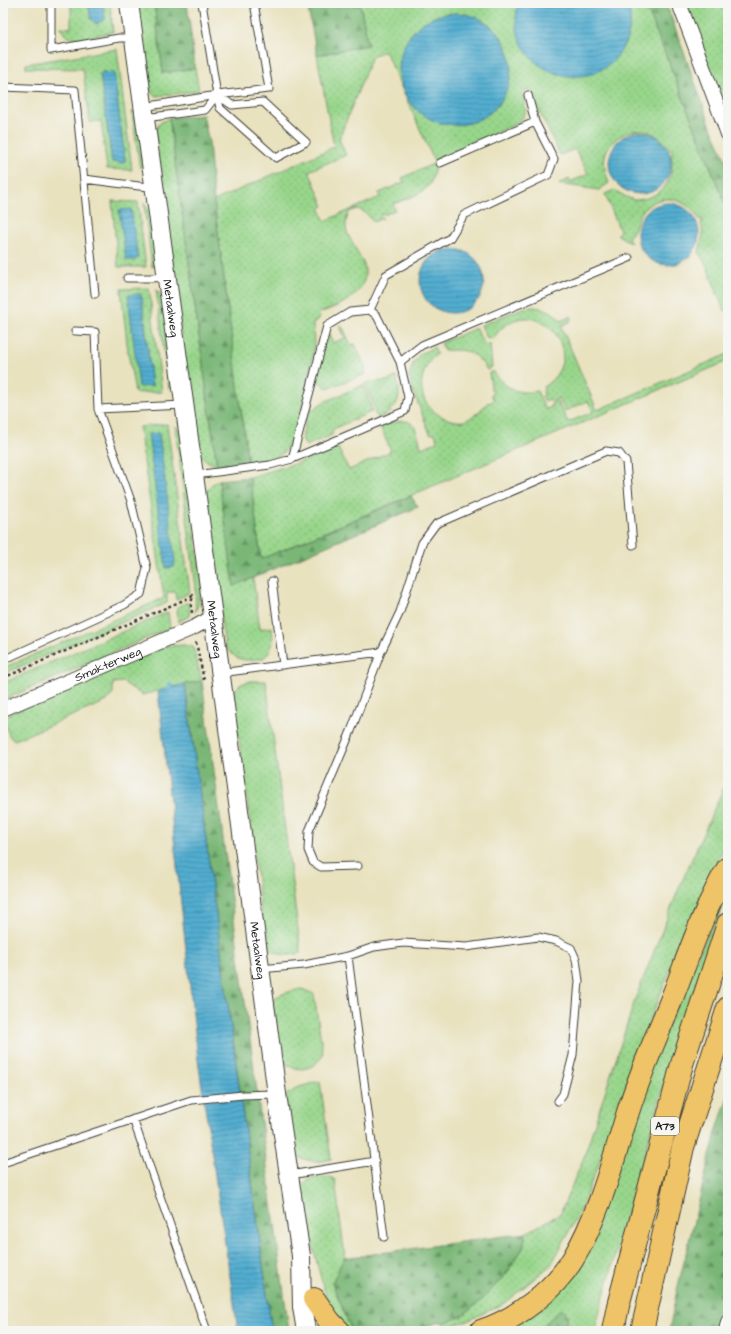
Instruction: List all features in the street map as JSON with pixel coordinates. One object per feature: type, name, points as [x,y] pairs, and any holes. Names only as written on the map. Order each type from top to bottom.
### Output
[{"type":"highway","points":[[481,1331],[510,1318],[534,1301],[557,1279],[572,1260],[584,1239],[604,1187],[629,1110],[687,960],[720,882],[728,868]]},
{"type":"highway","name":"A73","points":[[613,1331],[618,1306],[682,1064],[728,924]]},
{"type":"highway","name":"A73","points":[[642,1331],[683,1147],[728,1008]]},
{"type":"highway","points":[[314,1299],[330,1322],[339,1331]]},
{"type":"street","name":"Metaalweg","points":[[129,3],[185,405],[276,1094],[301,1256],[302,1307],[306,1331]]},
{"type":"street","points":[[679,3],[728,134]]},
{"type":"street","name":"Smakterweg","points":[[3,710],[194,628],[212,617]]},
{"type":"street","name":"Metaalweg","points":[[301,1256],[323,1331]]},
{"type":"street","points":[[726,1331],[728,1322]]},
{"type":"lane","points":[[51,3],[51,50],[119,38],[134,38]]},
{"type":"lane","points":[[202,3],[217,95],[220,108],[276,158],[306,142],[264,102],[232,105],[217,95]]},
{"type":"lane","points":[[144,113],[217,95],[269,89],[254,3]]},
{"type":"lane","points":[[3,88],[75,90],[95,294]]},
{"type":"lane","points":[[144,113],[205,110],[217,95]]},
{"type":"lane","points":[[370,310],[386,275],[450,238],[464,216],[548,175],[554,159],[535,122],[528,95]]},
{"type":"lane","points":[[440,163],[535,122]]},
{"type":"lane","points":[[84,179],[154,187]]},
{"type":"lane","points":[[400,362],[422,345],[629,258]]},
{"type":"lane","points":[[127,278],[167,277]]},
{"type":"lane","points":[[194,475],[270,465],[292,459],[405,410],[408,397],[400,362],[377,316],[370,310],[350,312],[327,326],[292,459]]},
{"type":"lane","points":[[3,660],[124,605],[141,594],[147,568],[131,501],[98,409],[95,332],[75,331]]},
{"type":"lane","points":[[98,409],[185,405]]},
{"type":"lane","points":[[358,866],[321,867],[313,862],[308,850],[309,831],[351,731],[381,652],[400,612],[422,543],[436,524],[606,451],[619,453],[626,462],[633,545]]},
{"type":"lane","points":[[272,581],[283,665]]},
{"type":"lane","points":[[220,673],[381,652]]},
{"type":"lane","points":[[260,969],[304,966],[348,956],[374,947],[403,943],[466,947],[538,937],[556,941],[571,948],[576,959],[579,981],[573,1055],[563,1094],[558,1101]]},
{"type":"lane","points":[[348,956],[384,1237]]},
{"type":"lane","points":[[3,1163],[191,1100],[243,1095],[276,1094]]},
{"type":"lane","points":[[133,1119],[207,1331]]},
{"type":"lane","points":[[289,1175],[375,1162]]},
{"type":"path","points":[[3,678],[193,596]]},
{"type":"green space","points":[[71,3],[88,3],[91,19],[105,19],[103,3],[110,3],[113,32],[83,38],[68,37],[64,34],[60,27],[71,28]]},
{"type":"green space","points":[[137,3],[154,3],[163,73],[195,68],[199,91],[157,96],[150,90]]},
{"type":"green space","points":[[154,3],[187,3],[195,68],[163,73]]},
{"type":"green space","points":[[307,3],[360,3],[368,45],[317,55]]},
{"type":"green space","points":[[360,3],[645,3],[728,211],[728,310],[724,311],[707,266],[699,253],[703,234],[702,219],[700,220],[687,206],[672,199],[656,201],[648,206],[639,216],[631,235],[628,237],[631,243],[618,235],[620,231],[605,194],[614,190],[636,200],[647,198],[660,191],[668,181],[672,168],[672,149],[670,150],[661,139],[649,132],[629,132],[614,141],[609,146],[606,153],[604,159],[609,183],[599,190],[559,184],[569,179],[570,182],[588,174],[575,149],[560,155],[529,89],[523,92],[526,110],[525,113],[516,124],[436,160],[431,182],[420,193],[393,204],[395,210],[386,214],[381,214],[380,216],[383,218],[373,222],[363,211],[358,209],[349,212],[346,222],[346,229],[365,267],[365,278],[362,286],[357,293],[343,303],[319,313],[320,318],[313,323],[314,347],[310,370],[303,403],[288,446],[283,453],[276,457],[248,463],[214,201],[334,147],[317,55],[368,45]],"holes":[[[385,51],[435,163],[402,178],[404,182],[379,193],[380,197],[325,221],[320,209],[324,206],[309,171],[346,155],[339,139],[372,56]]]},
{"type":"green space","points":[[645,3],[666,3],[711,127],[728,165],[728,211]]},
{"type":"green space","points":[[685,3],[728,3],[728,118]]},
{"type":"green space","points":[[117,49],[132,170],[107,169],[101,121],[90,122],[83,69],[26,68],[26,64]],"holes":[[[102,72],[114,73],[125,161],[124,163],[112,162],[100,74]]]},
{"type":"green space","points":[[138,111],[145,163],[140,168],[132,112]]},
{"type":"green space","points":[[203,115],[209,143],[214,201],[248,463],[217,466],[169,118]]},
{"type":"green space","points":[[169,118],[217,466],[207,461],[196,451],[155,131],[160,123]]},
{"type":"green space","points":[[112,201],[138,202],[146,267],[118,267]]},
{"type":"green space","points":[[144,203],[152,215],[158,261],[155,266],[152,267]]},
{"type":"green space","points":[[149,288],[162,392],[135,393],[128,352],[121,289]],"holes":[[[140,294],[142,298],[152,386],[128,296]]]},
{"type":"green space","points":[[156,289],[164,298],[175,383],[169,390]]},
{"type":"green space","points":[[523,308],[542,308],[549,311],[561,321],[571,316],[572,318],[569,319],[571,321],[561,326],[597,410],[728,354],[728,361],[261,559],[250,477],[304,461],[336,444],[349,470],[391,451],[380,426],[397,422],[404,421],[413,425],[419,438],[421,448],[437,442],[435,433],[430,434],[413,391],[409,375],[414,362],[420,354],[434,347],[437,354],[430,361],[422,379],[423,397],[434,412],[445,418],[456,421],[464,421],[474,416],[488,402],[491,403],[494,398],[491,396],[493,392],[491,390],[489,373],[492,371],[502,382],[512,389],[523,392],[537,391],[545,409],[552,407],[551,404],[557,401],[568,422],[593,412],[588,401],[565,411],[559,398],[551,402],[549,399],[545,401],[542,396],[544,394],[543,387],[558,373],[563,357],[560,342],[551,329],[539,321],[523,318],[508,324],[493,339],[486,337],[481,325]]},
{"type":"green space","points":[[339,324],[343,328],[351,345],[355,344],[366,369],[366,374],[327,388],[316,379],[324,340],[328,339],[326,335],[329,334],[333,343],[345,338]]},
{"type":"green space","points":[[476,328],[483,343],[490,344],[492,367],[487,370],[474,355],[458,350],[444,351],[441,343]]},
{"type":"green space","points":[[396,377],[399,398],[396,405],[393,409],[389,409],[391,412],[378,418],[374,412],[376,411],[365,384],[369,382],[387,381]]},
{"type":"green space","points":[[363,385],[373,411],[333,429],[332,435],[306,446],[302,439],[307,413],[324,402]]},
{"type":"green space","points":[[167,424],[190,592],[176,600],[175,592],[167,592],[167,603],[3,674],[3,668],[164,598],[139,427]]},
{"type":"green space","points":[[175,426],[180,430],[203,591],[200,593],[199,604],[195,612],[196,588]]},
{"type":"green space","points":[[250,477],[261,559],[411,496],[418,507],[234,586],[219,480]]},
{"type":"green space","points":[[219,480],[234,585],[253,578],[260,629],[272,627],[272,647],[264,658],[242,660],[230,652],[225,646],[202,496],[212,484]]},
{"type":"green space","points":[[186,603],[190,604],[189,616],[178,622],[177,607]]},
{"type":"green space","points":[[168,612],[170,628],[3,700],[3,683]]},
{"type":"green space","points":[[169,645],[184,645],[193,647],[202,681],[142,695],[123,682],[113,683],[113,693],[107,701],[15,740],[10,737],[3,721],[9,714]]},
{"type":"green space","points":[[202,681],[289,1331],[272,1331],[185,684]]},
{"type":"green space","points":[[251,681],[266,681],[301,953],[296,954],[282,954],[265,946],[244,773],[232,693],[241,684]]},
{"type":"green space","points":[[728,778],[728,840],[682,941],[654,1010],[601,1158],[580,1211],[551,1265],[503,1304],[467,1321],[445,1327],[444,1323],[460,1317],[481,1301],[506,1274],[523,1248],[526,1233],[560,1214],[584,1157],[636,997],[679,888]]},
{"type":"green space","points":[[728,888],[665,1082],[595,1331],[564,1331],[568,1315],[561,1309],[538,1331],[497,1331],[549,1297]]},
{"type":"green space","points":[[302,989],[314,994],[323,1054],[315,1064],[304,1069],[298,1069],[280,1060],[272,1000],[286,993]]},
{"type":"green space","points":[[320,1081],[331,1159],[316,1161],[307,1160],[293,1155],[285,1096],[299,1087]]},
{"type":"green space","points":[[728,1096],[728,1291],[719,1331],[669,1331],[677,1290],[716,1132]]},
{"type":"green space","points":[[330,1177],[335,1180],[345,1257],[332,1283],[352,1331],[343,1326],[328,1305],[298,1190],[305,1182],[312,1178]]},
{"type":"green space","points":[[526,1233],[523,1248],[506,1274],[481,1301],[460,1317],[444,1323],[440,1322],[411,1331],[352,1331],[332,1283],[344,1258]]},
{"type":"green space","points":[[561,1309],[568,1315],[564,1331],[538,1331]]},
{"type":"water","points":[[88,3],[103,3],[105,19],[96,24],[91,19]]},
{"type":"water","points":[[518,3],[628,3],[630,19],[628,35],[624,45],[611,63],[593,73],[574,76],[554,73],[537,63],[524,48],[517,28]]},
{"type":"water","points":[[455,13],[476,17],[495,29],[507,48],[511,69],[507,90],[495,109],[476,121],[455,125],[434,121],[415,109],[403,90],[399,69],[403,48],[415,29],[434,17]]},
{"type":"water","points":[[102,72],[114,73],[125,161],[124,163],[112,162],[100,74]]},
{"type":"water","points":[[634,132],[646,132],[662,141],[669,151],[671,163],[669,175],[662,185],[646,194],[634,194],[623,189],[614,180],[609,169],[609,157],[614,146],[623,137]]},
{"type":"water","points":[[662,203],[674,203],[690,212],[697,222],[699,234],[697,246],[690,256],[674,265],[662,265],[651,260],[642,251],[637,240],[637,228],[642,217],[651,208]]},
{"type":"water","points":[[131,209],[138,258],[136,260],[126,260],[119,210]]},
{"type":"water","points":[[446,249],[458,249],[475,258],[482,269],[484,281],[482,293],[475,304],[458,313],[446,313],[434,308],[425,299],[420,287],[420,275],[425,263],[434,254]]},
{"type":"water","points":[[140,294],[142,298],[152,386],[139,387],[128,295]]},
{"type":"water","points":[[159,433],[175,561],[174,567],[166,568],[148,434]]},
{"type":"water","points":[[185,684],[272,1331],[238,1331],[198,1060],[158,691]]},
{"type":"waterway","points":[[170,684],[172,693]]}]
